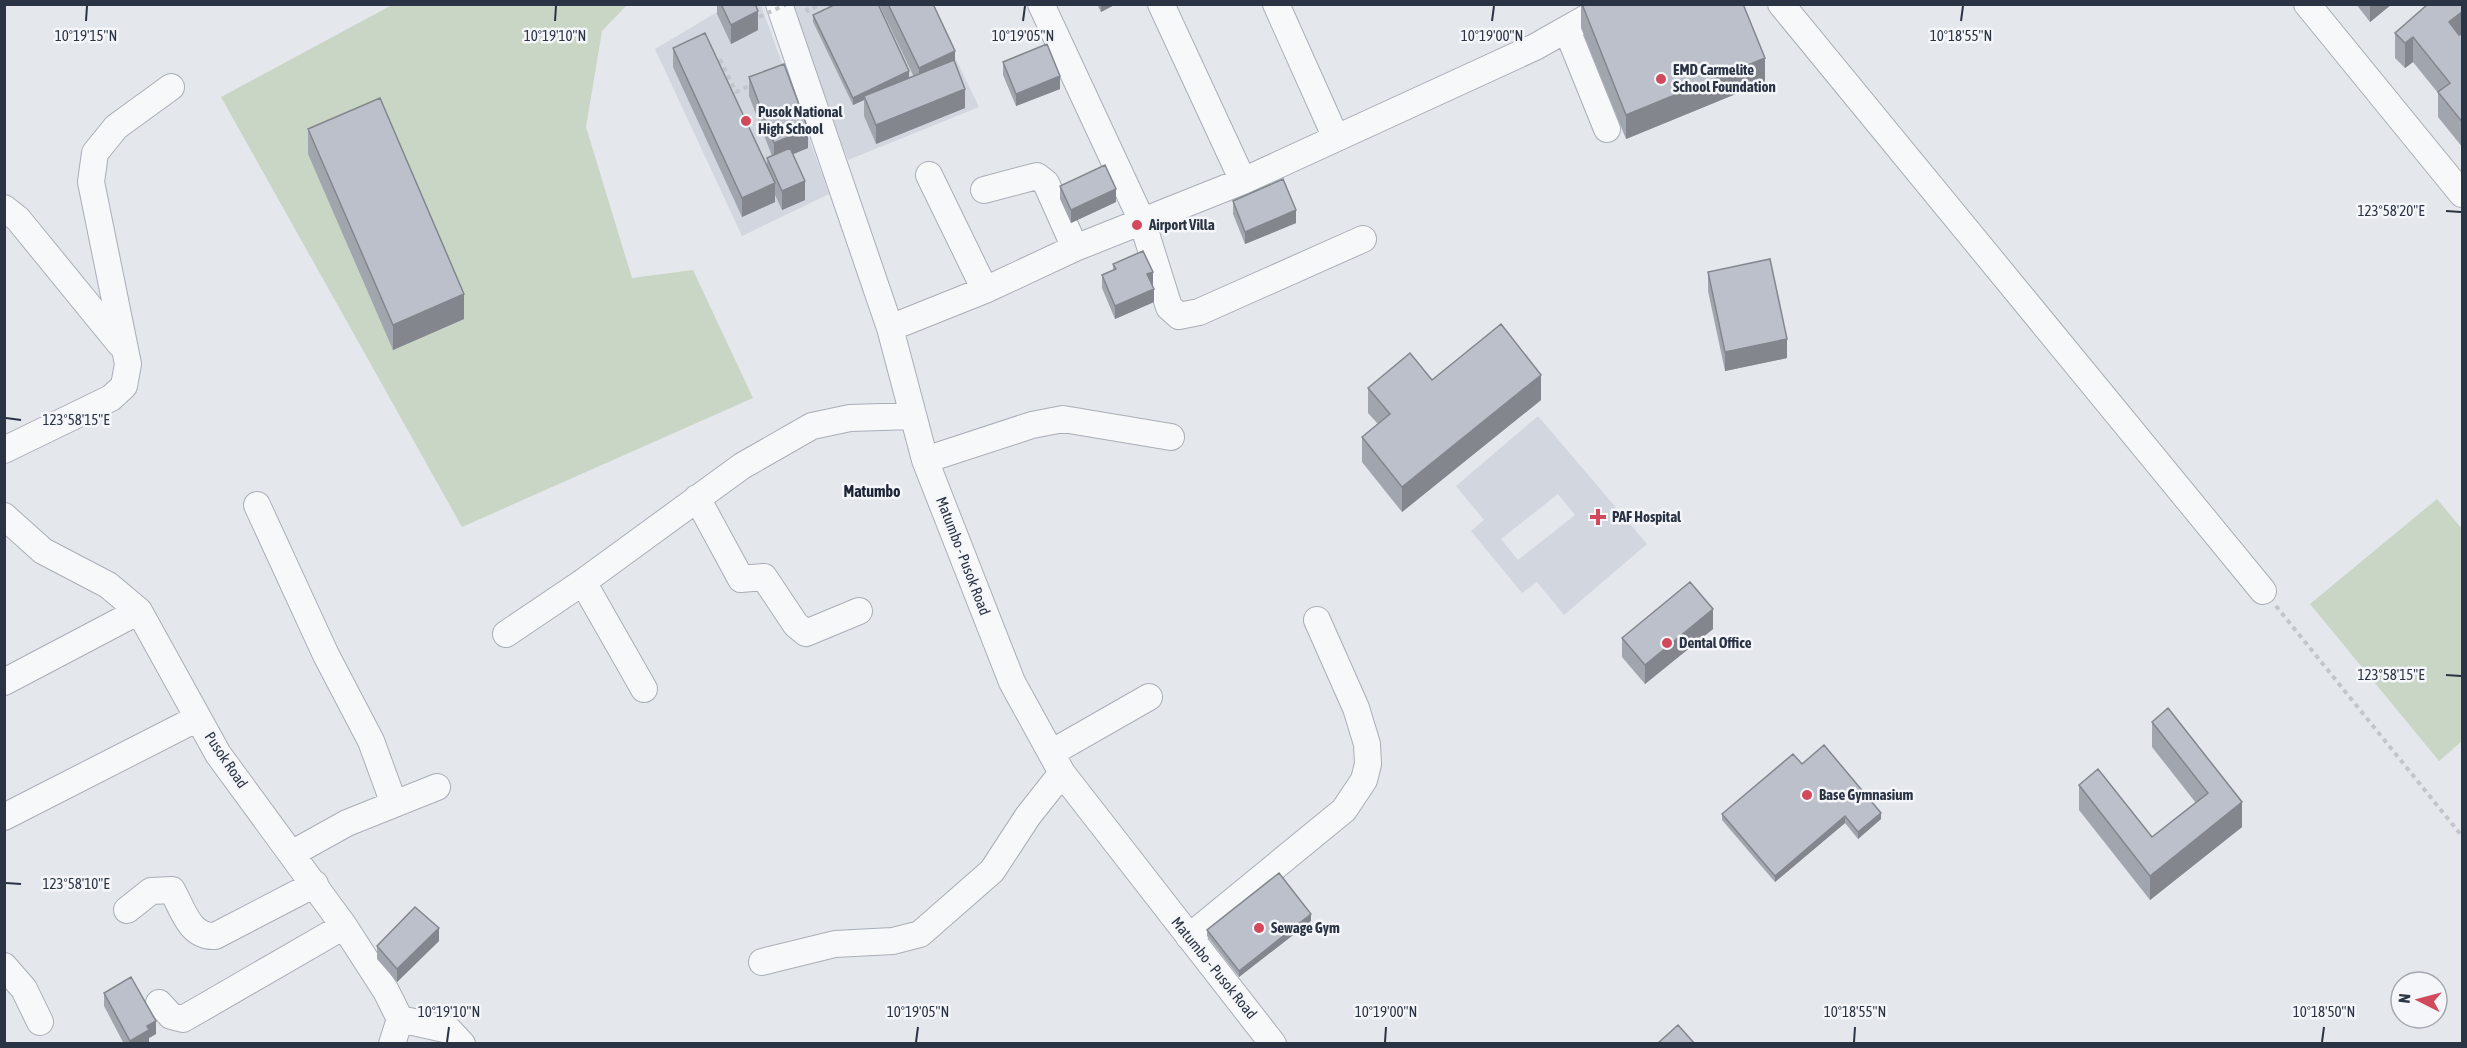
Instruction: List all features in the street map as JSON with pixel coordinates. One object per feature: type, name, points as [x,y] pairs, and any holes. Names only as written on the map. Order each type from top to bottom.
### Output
[{"type":"street","points":[[1041,4],[1142,220],[1169,307],[1179,316],[1199,312],[1363,239]]},
{"type":"street","points":[[1161,4],[1243,181]]},
{"type":"street","points":[[1276,4],[1336,138]]},
{"type":"street","points":[[890,328],[985,290],[1142,220],[1243,181],[1568,30],[1611,4]]},
{"type":"street","points":[[1781,4],[2263,591]]},
{"type":"street","points":[[2307,4],[2463,194]]},
{"type":"street","name":"Matumbo - Pusok Road","points":[[769,11],[890,328],[925,460],[1012,682],[1056,763],[1274,1044]]},
{"type":"street","points":[[1568,30],[1607,129]]},
{"type":"street","points":[[4,450],[111,398],[123,386],[128,364],[122,346],[91,182],[95,153],[116,128],[171,87]]},
{"type":"street","points":[[929,175],[985,290]]},
{"type":"street","points":[[984,190],[1037,176],[1046,183],[1075,248]]},
{"type":"street","points":[[4,208],[18,219],[122,346]]},
{"type":"street","points":[[506,634],[583,582],[742,466],[812,426],[850,418],[913,416]]},
{"type":"street","points":[[925,460],[1032,425],[1063,419],[1171,436]]},
{"type":"street","points":[[697,498],[741,579],[764,577],[796,625],[806,633],[859,611]]},
{"type":"street","points":[[257,505],[326,655],[371,741],[394,804]]},
{"type":"street","name":"Pusok Road","points":[[4,516],[44,551],[108,585],[139,611],[218,754],[344,926],[386,992],[400,1019]]},
{"type":"street","points":[[583,582],[644,689]]},
{"type":"street","points":[[4,682],[139,611]]},
{"type":"street","points":[[1189,937],[1344,810],[1364,780],[1368,764],[1364,735],[1356,708],[1317,620]]},
{"type":"street","points":[[762,962],[835,944],[893,941],[920,934],[992,871],[1028,816],[1056,763],[1149,697]]},
{"type":"street","points":[[4,817],[198,718]]},
{"type":"street","points":[[292,853],[347,823],[437,787]]},
{"type":"street","points":[[127,910],[152,891],[172,890],[193,928],[204,937],[215,936],[315,884]]},
{"type":"street","points":[[159,1003],[171,1016],[183,1019],[344,926]]},
{"type":"street","points":[[4,966],[24,989],[40,1022]]},
{"type":"street","points":[[392,1044],[400,1019],[449,1030],[462,1044]]},
{"type":"path","points":[[769,11],[787,4]]},
{"type":"path","points":[[808,11],[821,4]]},
{"type":"path","points":[[720,59],[736,92],[758,82]]},
{"type":"path","points":[[2263,591],[2463,836]]},
{"type":"shaded area","name":"Pusok National High School","points":[[729,5],[761,5],[829,194],[742,236],[655,49]]},
{"type":"shaded area","name":"Pusok National High School","points":[[790,5],[930,5],[979,107],[848,160]]},
{"type":"shaded area","name":"PAF Hospital","points":[[1538,416],[1647,544],[1564,615],[1537,582],[1522,593],[1471,531],[1484,520],[1456,486]],"holes":[[[1558,494],[1575,515],[1518,560],[1501,539]]]},
{"type":"green space","points":[[392,5],[627,5],[602,31],[586,127],[632,278],[693,270],[753,398],[462,527],[221,97]]},
{"type":"green space","points":[[2437,499],[2462,529],[2462,741],[2439,761],[2310,604]]},
{"type":"building","points":[[721,4],[755,4],[758,11],[731,25]]},
{"type":"building","points":[[836,4],[878,4],[909,71],[853,98],[813,15]]},
{"type":"building","points":[[888,4],[933,4],[955,51],[919,68]]},
{"type":"building","points":[[1582,4],[1743,4],[1765,58],[1626,115]]},
{"type":"building","points":[[2428,4],[2463,4],[2463,11],[2449,22],[2459,35],[2463,33],[2463,123],[2438,92],[2450,83],[2413,37],[2405,43],[2395,33]]},
{"type":"building","points":[[705,33],[775,183],[742,198],[673,48]]},
{"type":"building","points":[[1047,44],[1060,76],[1016,94],[1003,62]]},
{"type":"building","points":[[954,60],[965,89],[876,125],[864,96]]},
{"type":"building","points":[[784,64],[808,129],[774,143],[749,77]]},
{"type":"building","points":[[380,98],[464,294],[393,325],[308,129]]},
{"type":"building","points":[[790,148],[805,181],[782,191],[767,158]]},
{"type":"building","points":[[1105,165],[1116,189],[1071,210],[1060,186]]},
{"type":"building","points":[[1283,179],[1296,210],[1245,232],[1233,201]]},
{"type":"building","points":[[1143,251],[1153,272],[1147,274],[1154,289],[1115,306],[1102,275],[1116,269],[1113,264]]},
{"type":"building","points":[[1770,259],[1787,339],[1725,352],[1708,272]]},
{"type":"building","points":[[1501,324],[1541,375],[1402,487],[1362,437],[1390,414],[1368,388],[1410,353],[1432,380]]},
{"type":"building","points":[[1690,582],[1713,609],[1645,665],[1622,638]]},
{"type":"building","points":[[2168,708],[2242,802],[2150,876],[2079,785],[2098,769],[2152,837],[2208,793],[2152,722]]},
{"type":"building","name":"Base Gymnasium","points":[[1824,745],[1881,813],[1858,832],[1845,816],[1775,876],[1722,814],[1793,754],[1802,764]]},
{"type":"building","name":"Sewage Gym","points":[[1279,873],[1311,914],[1239,971],[1207,930]]},
{"type":"building","points":[[415,907],[439,928],[397,969],[377,946]]},
{"type":"building","points":[[131,977],[156,1021],[147,1026],[149,1030],[130,1041],[104,993]]},
{"type":"building","points":[[1678,1025],[1695,1044],[1657,1044]]},
{"type":"place","name":"EMD Carmelite School Foundation","points":[[1661,79]]},
{"type":"place","name":"Pusok National High School","points":[[746,121]]},
{"type":"place","name":"Airport Villa","points":[[1137,225]]},
{"type":"place","name":"PAF Hospital","points":[[1598,517]]},
{"type":"place","name":"Dental Office","points":[[1667,643]]},
{"type":"place","name":"Base Gymnasium","points":[[1807,795]]},
{"type":"place","name":"Sewage Gym","points":[[1259,928]]},
{"type":"district","name":"Matumbo","points":[[872,491]]}]
